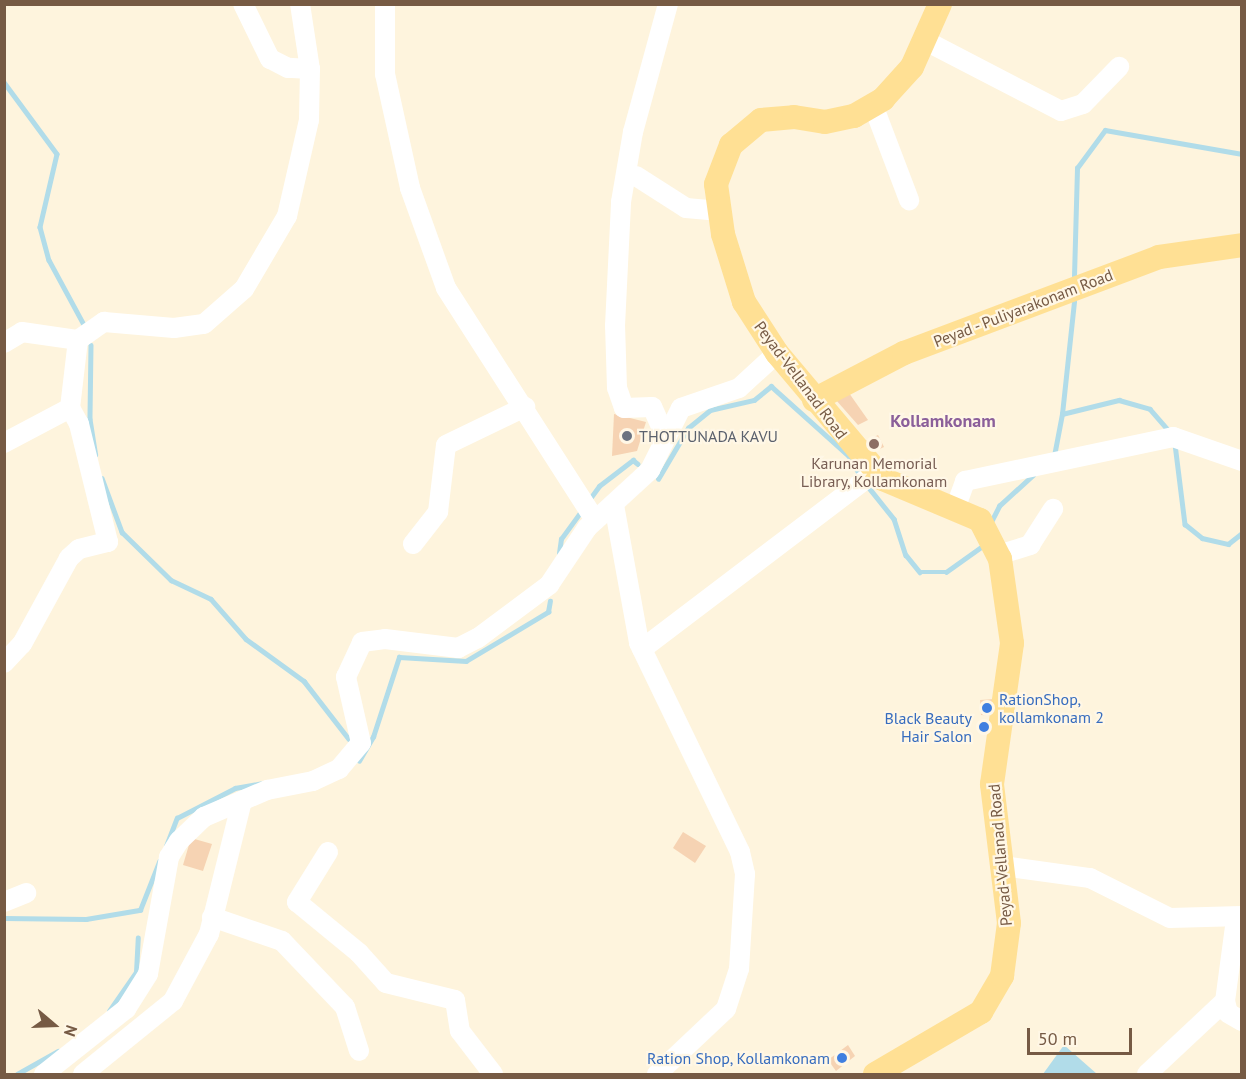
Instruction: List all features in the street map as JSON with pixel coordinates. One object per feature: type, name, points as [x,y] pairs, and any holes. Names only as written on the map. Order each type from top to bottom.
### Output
[{"type":"main road","name":"Peyad-Vellanad Road","points":[[875,1074],[981,1012],[1002,976],[1009,923],[992,784],[1012,643],[998,555],[980,520],[868,477],[814,400],[777,353],[744,302],[720,211],[716,184],[731,145],[760,120],[794,117],[825,122],[854,116],[873,105],[912,66],[940,4]]},
{"type":"main road","name":"Peyad - Puliyarakonam Road","points":[[814,400],[904,353],[1159,257],[1242,245]]},
{"type":"street","points":[[243,4],[270,59],[288,68],[310,69]]},
{"type":"street","points":[[4,343],[22,332],[78,340],[105,322],[194,327],[244,289],[276,243],[293,195],[309,120],[310,69],[300,4]]},
{"type":"street","points":[[385,4],[385,74],[410,188],[446,288],[525,407],[554,462],[589,510]]},
{"type":"street","points":[[666,438],[652,407],[624,408],[616,388],[615,326],[621,202],[633,132],[668,4]]},
{"type":"street","points":[[924,40],[1061,111],[1083,104],[1119,68]]},
{"type":"street","points":[[873,105],[909,200]]},
{"type":"street","points":[[636,176],[686,208],[720,211]]},
{"type":"street","points":[[4,663],[22,644],[69,558],[79,549],[108,542],[79,424],[70,408],[78,340]]},
{"type":"street","points":[[589,510],[614,505],[650,470],[681,408],[739,388],[777,353]]},
{"type":"street","points":[[413,544],[438,512],[446,446],[525,407]]},
{"type":"street","points":[[4,443],[70,408]]},
{"type":"street","points":[[955,509],[965,481],[1173,437],[1242,461]]},
{"type":"street","points":[[642,649],[868,477]]},
{"type":"street","points":[[614,505],[642,649],[740,852],[745,874],[739,969],[726,1009],[657,1074]]},
{"type":"street","points":[[998,555],[1030,545],[1053,509]]},
{"type":"street","points":[[44,1074],[126,1009],[155,955],[156,918],[169,857],[204,817],[242,801],[339,769],[361,743],[346,677],[362,642],[385,639],[458,648],[478,638],[549,585],[589,510]]},
{"type":"street","points":[[83,1074],[173,1001],[209,934],[242,801]]},
{"type":"street","points":[[328,852],[297,902],[359,953],[386,983],[455,1000],[460,1031],[493,1074]]},
{"type":"street","points":[[1002,866],[1090,878],[1170,918],[1239,918],[1225,1001],[1228,1013],[1242,1021]]},
{"type":"street","points":[[4,902],[26,893]]},
{"type":"street","points":[[212,917],[282,941],[345,1007],[360,1051]]},
{"type":"street","points":[[1147,1074],[1225,1001]]},
{"type":"water","points":[[1064,1045],[1097,1074],[1043,1074]]},
{"type":"building","points":[[849,393],[868,420],[858,425],[836,400]]},
{"type":"building","name":"THOTTUNADA KAVU","points":[[614,414],[646,422],[637,451],[612,456]]},
{"type":"building","name":"Karunan Memorial Library, Kollamkonam","points":[[878,435],[884,447],[871,453],[864,442]]},
{"type":"building","name":"RationShop, kollamkonam 2","points":[[995,699],[993,716],[981,715],[980,700]]},
{"type":"building","points":[[683,832],[706,846],[695,863],[673,848]]},
{"type":"building","points":[[191,838],[212,844],[203,871],[183,865]]},
{"type":"building","name":"Ration Shop, Kollamkonam","points":[[848,1045],[855,1056],[836,1071],[828,1060]]},
{"type":"waterway","points":[[4,82],[57,154],[40,227],[49,260],[83,323]]},
{"type":"waterway","points":[[1074,276],[1077,168],[1105,130],[1242,154]]},
{"type":"waterway","points":[[1062,414],[1074,302]]},
{"type":"waterway","points":[[91,345],[90,419],[96,455]]},
{"type":"waterway","points":[[658,479],[688,428],[710,410],[754,400],[771,386],[849,456],[861,477]]},
{"type":"waterway","points":[[1054,456],[1062,414],[1119,400],[1150,409],[1169,431]]},
{"type":"waterway","points":[[1175,444],[1185,524],[1202,538],[1228,544],[1242,533]]},
{"type":"waterway","points":[[589,500],[599,486],[633,460],[638,464]]},
{"type":"waterway","points":[[992,520],[999,506],[1033,475]]},
{"type":"waterway","points":[[102,478],[122,532],[171,580],[211,599],[246,639],[304,681],[349,739]]},
{"type":"waterway","points":[[866,484],[894,519],[906,555],[920,572],[946,572],[981,547]]},
{"type":"waterway","points":[[559,553],[561,539],[582,510]]},
{"type":"waterway","points":[[359,761],[373,737],[399,657],[466,661],[548,612],[550,601]]},
{"type":"waterway","points":[[166,846],[177,818],[235,788],[263,783]]},
{"type":"waterway","points":[[4,918],[86,919],[140,910],[159,862]]},
{"type":"waterway","points":[[109,1011],[136,972],[138,938]]},
{"type":"waterway","points":[[17,1074],[58,1051]]},
{"type":"place","name":"THOTTUNADA KAVU","points":[[627,436]]},
{"type":"place","name":"Karunan Memorial Library, Kollamkonam","points":[[874,444]]},
{"type":"place","name":"RationShop, kollamkonam 2","points":[[987,708]]},
{"type":"place","name":"Black Beauty Hair Salon","points":[[984,727]]},
{"type":"place","name":"Ration Shop, Kollamkonam","points":[[842,1058]]},
{"type":"district","name":"Kollamkonam","points":[[943,421]]}]
